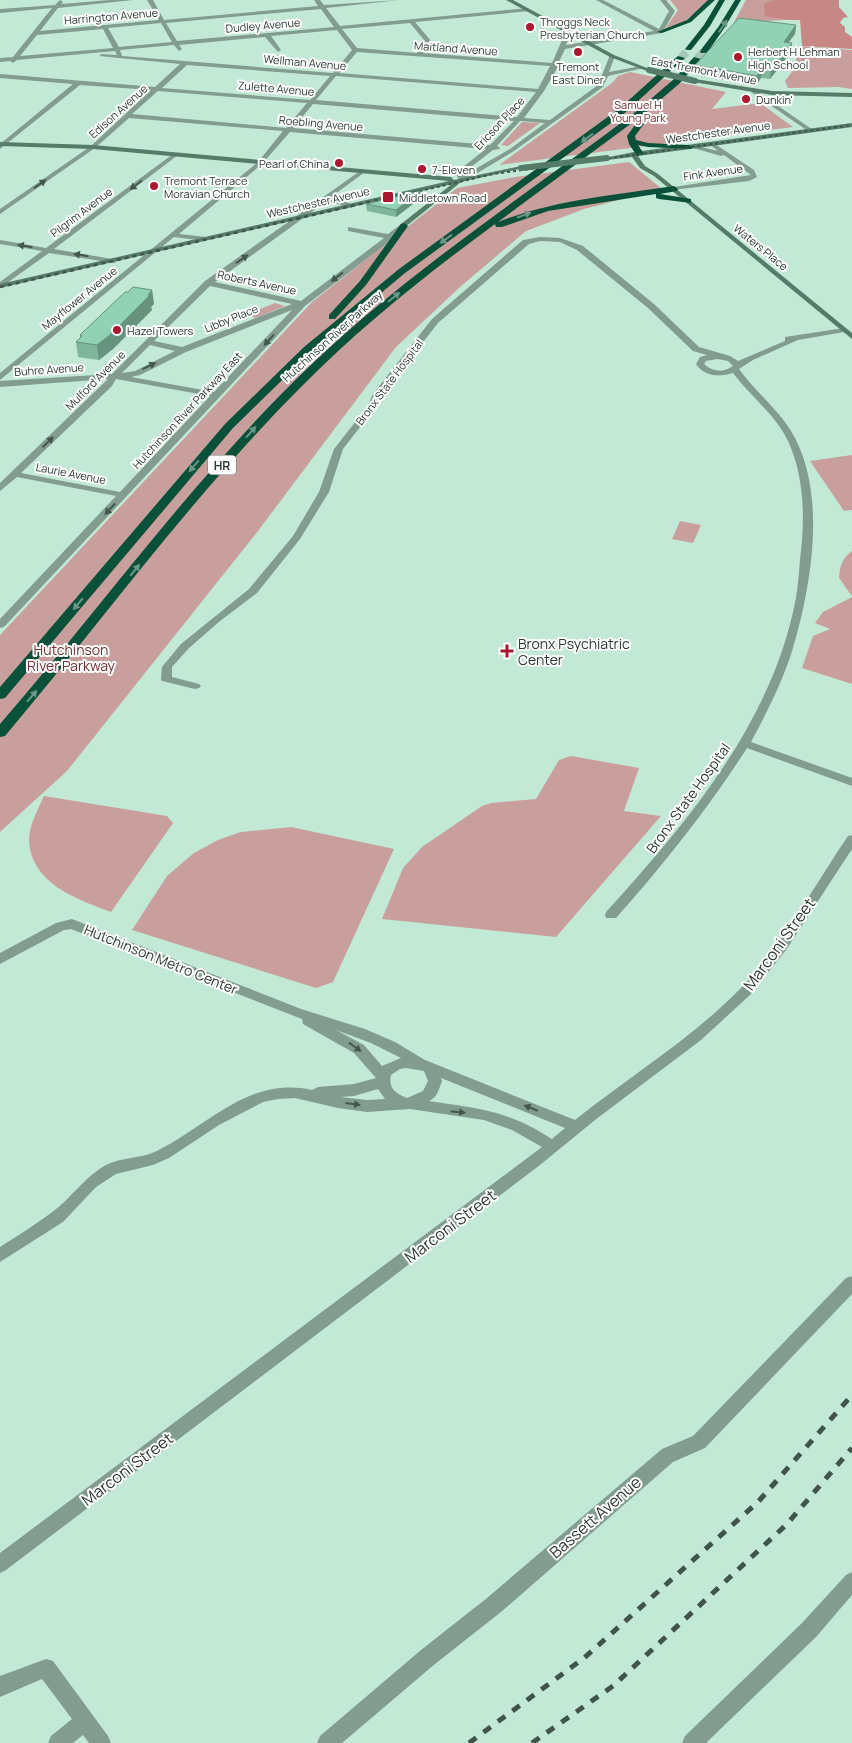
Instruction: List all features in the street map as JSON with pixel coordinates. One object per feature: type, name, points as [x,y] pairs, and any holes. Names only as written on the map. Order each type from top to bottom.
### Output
[{"type":"highway","points":[[661,29],[689,21],[712,0]]},
{"type":"highway","points":[[688,49],[707,26],[722,0]]},
{"type":"highway","points":[[704,51],[722,27],[738,0]]},
{"type":"highway","name":"Hutchinson River Parkway","points":[[0,695],[229,426],[275,380],[359,305],[402,271],[608,122],[637,99],[681,58]]},
{"type":"highway","name":"Hutchinson River Parkway","points":[[0,733],[227,459],[269,412],[359,326],[478,233],[617,131],[657,98],[697,60]]},
{"type":"highway","points":[[637,154],[631,134],[657,98]]},
{"type":"highway","points":[[632,141],[655,146],[691,147]]},
{"type":"highway","points":[[478,233],[536,211],[674,189]]},
{"type":"highway","points":[[645,194],[688,201]]},
{"type":"highway","points":[[275,380],[305,342],[354,294],[404,226]]},
{"type":"main road","name":"East Tremont Avenue","points":[[509,0],[612,56],[640,68],[695,81],[753,91],[852,95]]},
{"type":"main road","name":"Westchester Avenue","points":[[0,286],[400,195],[461,178],[521,168],[852,125]]},
{"type":"main road","points":[[2,145],[93,147],[362,172],[461,178]]},
{"type":"main road","points":[[652,160],[661,151]]},
{"type":"main road","name":"Waters Place","points":[[637,154],[642,167],[674,189],[852,337]]},
{"type":"main road","name":"Waters Place","points":[[637,154],[656,175]]},
{"type":"main road","points":[[608,158],[628,161],[642,167]]},
{"type":"main road","points":[[404,226],[428,199],[461,178]]},
{"type":"main road","points":[[400,195],[428,199]]},
{"type":"street","points":[[0,76],[37,33],[61,0]]},
{"type":"street","points":[[0,11],[130,0]]},
{"type":"street","points":[[150,0],[186,62]]},
{"type":"street","points":[[316,0],[340,28],[355,50]]},
{"type":"street","name":"Harrington Avenue","points":[[37,33],[397,0]]},
{"type":"street","points":[[599,0],[650,27],[661,29]]},
{"type":"street","points":[[563,46],[590,44],[661,29],[672,11],[663,0]]},
{"type":"street","name":"Dudley Avenue","points":[[0,60],[528,10]]},
{"type":"street","points":[[411,21],[428,40],[418,55]]},
{"type":"street","points":[[105,27],[121,58]]},
{"type":"street","name":"Ericson Place","points":[[512,150],[487,166],[461,178],[458,173],[491,147],[520,118],[541,91],[556,65],[568,32]]},
{"type":"street","points":[[267,35],[278,50]]},
{"type":"street","name":"Maitland Avenue","points":[[355,50],[556,65]]},
{"type":"street","name":"Mayflower Avenue","points":[[0,377],[260,163],[355,50]]},
{"type":"street","name":"Wellman Avenue","points":[[67,54],[541,91]]},
{"type":"street","points":[[512,150],[601,86],[607,74],[606,68],[612,56]]},
{"type":"street","name":"Edison Avenue","points":[[0,212],[93,147],[186,62]]},
{"type":"street","points":[[607,74],[640,68]]},
{"type":"street","name":"Zulette Avenue","points":[[0,76],[551,122]]},
{"type":"street","points":[[2,145],[78,82]]},
{"type":"street","points":[[753,91],[810,130]]},
{"type":"street","name":"Roebling Avenue","points":[[128,116],[512,150]]},
{"type":"street","points":[[712,144],[733,157]]},
{"type":"street","points":[[691,147],[733,157]]},
{"type":"street","name":"Pilgrim Avenue","points":[[0,286],[175,155]]},
{"type":"street","name":"Fink Avenue","points":[[674,189],[755,176],[733,157]]},
{"type":"street","name":"Ericson Place","points":[[487,166],[494,173]]},
{"type":"street","name":"Mulford Avenue","points":[[0,488],[109,384],[114,376],[208,283],[362,172]]},
{"type":"street","points":[[326,198],[350,206]]},
{"type":"street","name":"Hutchinson River Parkway East","points":[[2,620],[123,495],[302,304],[404,226]]},
{"type":"street","points":[[351,229],[390,237]]},
{"type":"street","points":[[172,235],[203,240]]},
{"type":"street","name":"Bronx State Hospital","points":[[195,686],[166,679],[167,667],[185,646],[216,619],[253,592],[279,560],[312,514],[330,478],[340,449],[376,396],[435,321],[526,242],[535,239],[553,238],[570,242],[580,248],[651,306],[696,349],[702,359],[700,364],[703,368],[722,373],[744,384]]},
{"type":"street","points":[[0,242],[112,260]]},
{"type":"street","name":"Roberts Avenue","points":[[208,283],[302,304]]},
{"type":"street","name":"Libby Place","points":[[114,376],[137,373],[183,350],[302,304]]},
{"type":"street","points":[[702,359],[717,356],[729,358],[744,355],[781,340],[844,330]]},
{"type":"street","points":[[722,373],[736,368],[742,361],[786,344],[795,338]]},
{"type":"street","points":[[148,342],[183,350]]},
{"type":"street","name":"Bronx State Hospital","points":[[696,349],[717,356]]},
{"type":"street","name":"Bronx State Hospital","points":[[612,915],[653,870],[687,828],[746,744],[769,698],[795,625],[807,559],[808,527],[804,481],[792,439],[781,423],[744,384],[735,362],[729,358]]},
{"type":"street","name":"Buhre Avenue","points":[[0,384],[114,376],[217,395]]},
{"type":"street","name":"Laurie Avenue","points":[[14,474],[123,495]]},
{"type":"street","points":[[746,744],[852,782]]},
{"type":"street","name":"Marconi Street","points":[[0,1564],[339,1310],[576,1126],[696,1036],[745,992],[781,947],[852,839]]},
{"type":"street","name":"Hutchinson Metro Center","points":[[0,959],[61,926],[72,924],[298,1013],[326,1021],[398,1048],[425,1065],[576,1126]]},
{"type":"street","name":"Hutchinson Metro Center","points":[[298,1013],[359,1049],[382,1080],[391,1097],[432,1109],[483,1114],[500,1119],[517,1126],[552,1146]]},
{"type":"street","name":"Hutchinson Metro Center","points":[[0,1255],[58,1217],[91,1183],[112,1169],[159,1157],[214,1121],[260,1097],[278,1093],[354,1090],[382,1080],[385,1072],[394,1065],[406,1062],[425,1065],[435,1081],[432,1092],[423,1099],[367,1106],[338,1102],[306,1093]]},
{"type":"street","name":"Bassett Avenue","points":[[326,1743],[428,1657],[494,1605],[668,1454],[682,1451],[699,1442],[852,1283]]},
{"type":"street","points":[[692,1743],[809,1630],[852,1581]]},
{"type":"street","points":[[0,1687],[46,1668],[101,1743]]},
{"type":"street","points":[[58,1743],[84,1721]]},
{"type":"green space","points":[[670,0],[710,0],[684,22],[665,29],[678,10]]},
{"type":"green space","points":[[746,0],[775,0],[765,15],[787,20],[734,22]]},
{"type":"green space","points":[[798,46],[852,50],[852,89],[839,87],[788,88],[785,81],[795,68]]},
{"type":"green space","name":"Samuel H Young Park","points":[[630,72],[726,92],[712,109],[760,103],[793,127],[499,165],[612,83],[618,76]]},
{"type":"green space","points":[[522,122],[540,123],[508,146],[501,145]]},
{"type":"green space","name":"Hutchinson River Parkway","points":[[629,162],[662,189],[584,209],[526,231],[460,287],[396,347],[258,531],[67,771],[0,832],[0,635],[312,302],[457,188],[515,177]]},
{"type":"green space","points":[[275,303],[285,306],[256,318],[245,315]]},
{"type":"green space","points":[[852,455],[852,510],[844,511],[810,461]]},
{"type":"green space","points":[[680,521],[701,525],[693,543],[672,539]]},
{"type":"green space","points":[[852,551],[852,596],[839,578],[842,563]]},
{"type":"green space","points":[[852,597],[852,684],[802,668],[813,636],[830,629],[815,623],[823,612]]},
{"type":"green space","points":[[571,756],[639,768],[624,811],[661,816],[556,937],[382,919],[403,868],[422,847],[482,806],[491,803],[536,799],[559,760]]},
{"type":"green space","points":[[44,796],[167,816],[173,823],[111,912],[58,888],[38,868],[32,855],[29,835]]},
{"type":"green space","points":[[291,827],[394,849],[333,982],[316,988],[132,930],[167,876],[194,853],[218,840],[241,832]]},
{"type":"shaded area","points":[[775,0],[839,0],[839,7],[848,17],[843,18],[840,23],[845,27],[845,32],[852,37],[852,49],[802,46],[800,20],[765,16],[764,4]]},
{"type":"building","name":"Herbert H Lehman High School","points":[[739,18],[796,25],[784,42],[792,43],[771,70],[762,69],[757,76],[695,65]]},
{"type":"building","points":[[421,191],[396,210],[366,204]]},
{"type":"building","points":[[133,287],[152,290],[148,295],[150,295],[111,334],[97,345],[76,342],[82,336],[80,335],[125,292],[128,292]]},
{"type":"tunnel","points":[[681,58],[689,49]]},
{"type":"tunnel","points":[[697,59],[704,51]]},
{"type":"railway","points":[[390,198],[493,174],[852,125]]},
{"type":"railway","points":[[0,287],[395,196]]},
{"type":"railway","points":[[469,1743],[584,1658],[758,1502],[852,1395]]},
{"type":"railway","points":[[532,1743],[613,1686],[787,1524],[852,1448]]},
{"type":"place","name":"Throggs Neck Presbyterian Church","points":[[530,27]]},
{"type":"place","name":"Tremont East Diner","points":[[578,52]]},
{"type":"place","name":"Herbert H Lehman High School","points":[[738,57]]},
{"type":"place","name":"Dunkin'","points":[[746,99]]},
{"type":"place","name":"Pearl of China","points":[[339,163]]},
{"type":"place","name":"7-Eleven","points":[[422,169]]},
{"type":"place","name":"Tremont Terrace Moravian Church","points":[[154,186]]},
{"type":"place","name":"Middletown Road","points":[[388,197]]},
{"type":"place","name":"Hazel Towers","points":[[117,330]]},
{"type":"place","name":"Bronx Psychiatric Center","points":[[507,651]]}]
